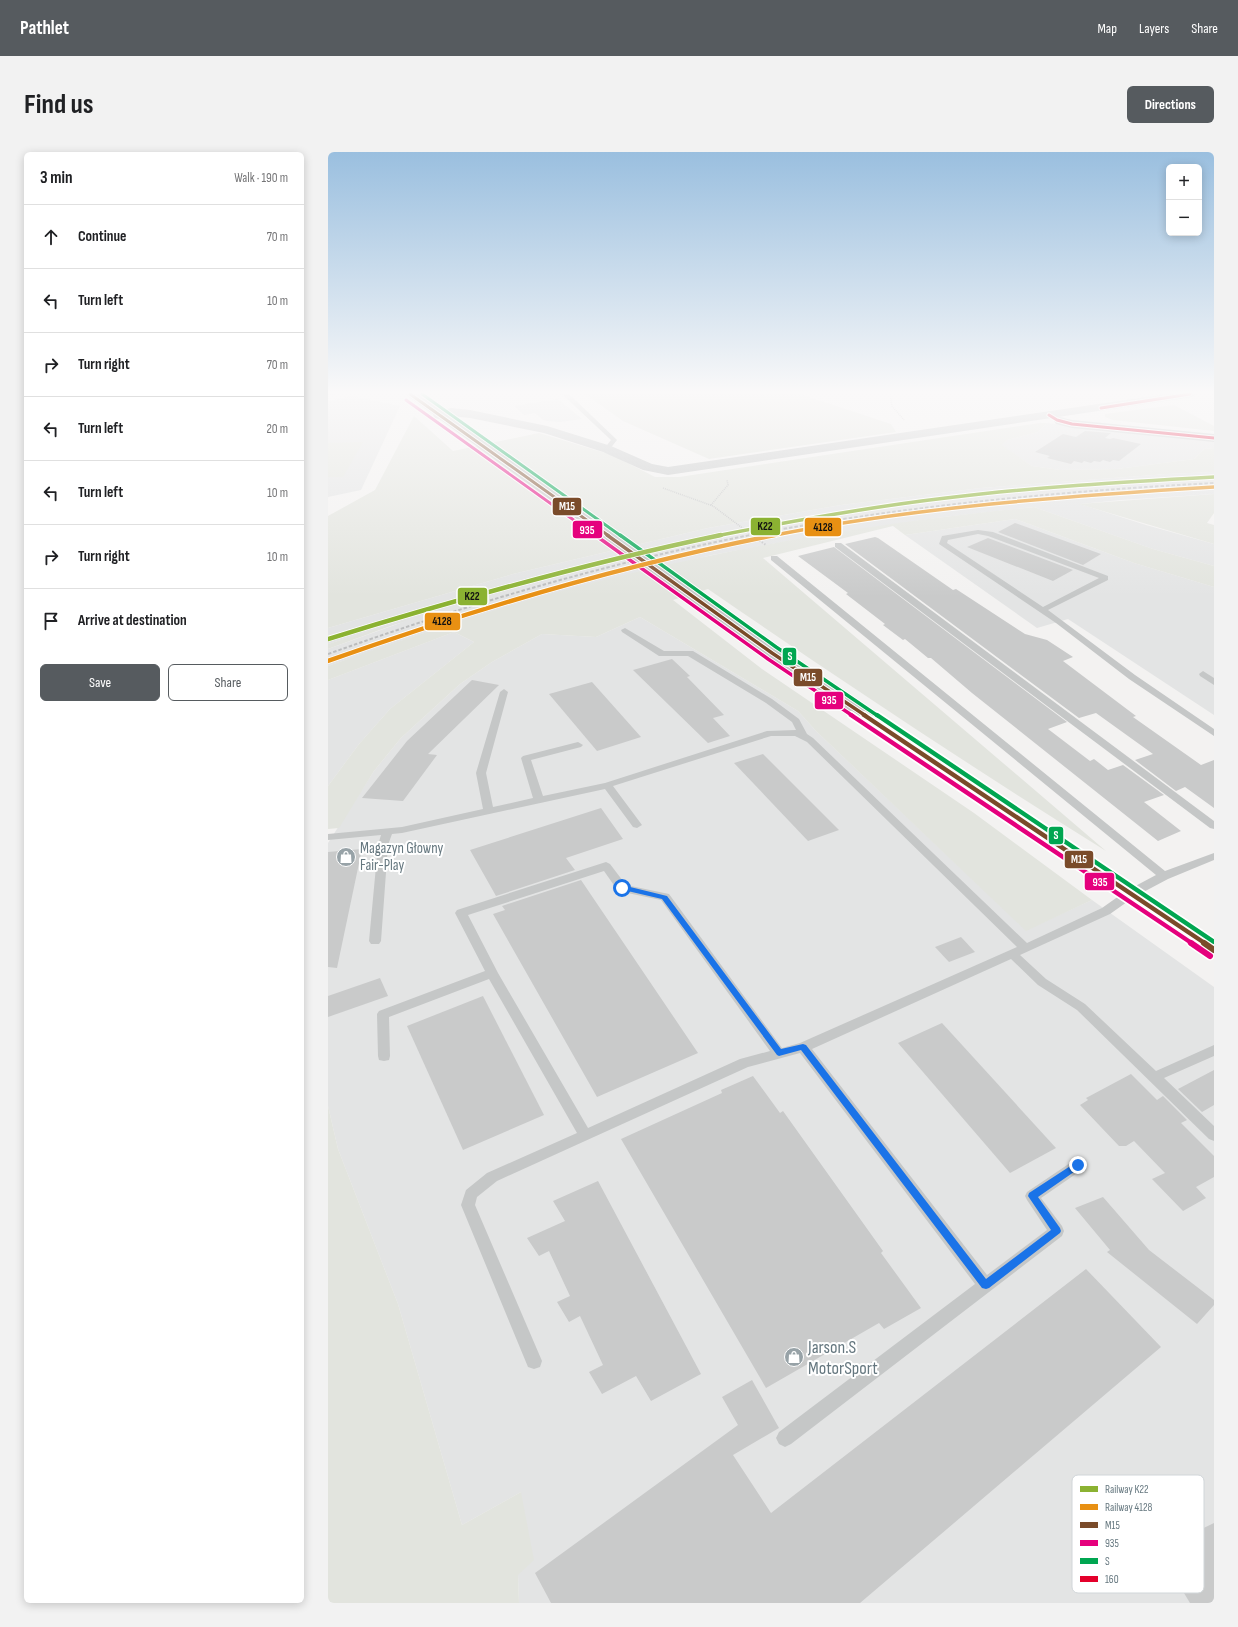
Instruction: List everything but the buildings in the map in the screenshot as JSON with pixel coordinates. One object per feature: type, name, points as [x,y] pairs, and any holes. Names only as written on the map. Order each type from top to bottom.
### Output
[{"type":"street","points":[[503,462],[772,653],[1214,950]]},
{"type":"street","points":[[636,462],[648,467],[674,470],[732,462]]},
{"type":"lane","points":[[1043,610],[1105,578],[990,534],[978,532],[945,538],[943,544],[1043,610],[1132,677],[1214,732]]},
{"type":"lane","points":[[838,545],[1214,826]]},
{"type":"lane","points":[[774,558],[1164,876]]},
{"type":"lane","points":[[625,630],[662,654],[690,653],[704,661],[769,701],[796,721],[802,734]]},
{"type":"lane","points":[[1214,671],[1203,674],[1214,682]]},
{"type":"lane","points":[[490,811],[481,773],[504,692]]},
{"type":"lane","points":[[328,836],[402,830],[607,785],[770,733],[790,732],[802,734],[810,740],[1025,948]]},
{"type":"lane","points":[[538,800],[526,758],[578,745]]},
{"type":"lane","points":[[607,785],[637,825]]},
{"type":"lane","points":[[375,941],[383,845],[387,832]]},
{"type":"lane","points":[[534,1361],[468,1205],[470,1194],[492,1177],[746,1063],[803,1047],[1025,948],[1106,910],[1130,894],[1164,876],[1214,856]]},
{"type":"lane","points":[[585,1135],[492,973],[462,913],[606,866],[622,888],[665,897],[779,1053]]},
{"type":"lane","points":[[1012,954],[1042,982],[1081,1007],[1212,1130]]},
{"type":"lane","points":[[384,1056],[383,1014],[492,973]]},
{"type":"lane","points":[[803,1047],[986,1285]]},
{"type":"lane","points":[[1154,1077],[1214,1050]]},
{"type":"lane","points":[[785,1438],[1057,1231],[1032,1196],[1078,1165]]},
{"type":"path","points":[[711,505],[728,485],[727,480]]},
{"type":"path","points":[[659,486],[672,493],[711,505],[728,515],[752,535],[770,547],[774,558]]},
{"type":"shaded area","points":[[328,462],[374,462],[361,490],[328,497]]},
{"type":"shaded area","points":[[328,462],[352,462],[343,477],[328,477]]},
{"type":"shaded area","points":[[390,462],[625,462],[655,477],[679,477],[781,462],[1026,462],[1032,466],[1060,470],[1117,469],[1173,462],[1214,462],[1214,472],[1167,474],[981,488],[841,505],[708,528],[513,574],[328,628],[328,516],[375,490]]},
{"type":"shaded area","points":[[1026,462],[1173,462],[1117,469],[1060,470],[1032,466]]},
{"type":"shaded area","points":[[1214,472],[1214,494],[1080,504],[1146,525],[1214,544],[1214,566],[1153,549],[1034,507],[944,517],[827,534],[712,555],[516,604],[436,629],[328,666],[328,649],[403,622],[328,644],[328,628],[513,574],[708,528],[841,505],[981,488],[1167,474]]},
{"type":"shaded area","points":[[1214,494],[1214,513],[1207,523],[1214,525],[1214,544],[1079,504]]},
{"type":"shaded area","points":[[1034,507],[1153,549],[1214,566],[1214,587],[1134,563],[1015,519],[905,535],[893,526],[763,558],[1106,851],[906,722],[708,589],[673,600],[762,669],[974,813],[1092,900],[1026,931],[816,731],[798,711],[640,617],[596,637],[542,634],[492,662],[460,684],[401,738],[374,771],[339,828],[328,829],[328,786],[359,744],[390,709],[474,642],[454,632],[328,680],[328,666],[515,604],[579,586],[707,556],[837,532],[903,522]]},
{"type":"shaded area","points":[[1015,519],[1134,563],[1214,587],[1214,715],[1068,619],[1037,628],[905,535]]},
{"type":"shaded area","points":[[415,617],[328,649],[328,644]]},
{"type":"shaded area","points":[[640,617],[798,711],[816,731],[1026,930],[1092,900],[1214,987],[1214,1603],[519,1603],[518,1575],[521,1492],[462,1525],[398,1304],[338,1149],[328,1106],[328,843],[374,771],[401,738],[460,684],[492,662],[542,634],[596,637]]},
{"type":"shaded area","points":[[454,632],[474,642],[390,709],[359,744],[328,786],[328,680]]},
{"type":"shaded area","points":[[328,1106],[338,1149],[398,1304],[462,1525],[521,1492],[534,1560],[518,1575],[519,1603],[328,1603]]},
{"type":"railway","points":[[328,654],[436,617],[545,584],[600,569],[710,543],[766,532],[877,514],[989,500],[1102,490],[1214,483]]},
{"type":"rail line","name":"K22","points":[[328,639],[399,617],[542,577],[686,542],[759,527],[832,514],[944,498],[1098,484],[1214,477]]},
{"type":"rail line","name":"4128","points":[[328,661],[470,612],[566,584],[663,559],[774,535],[899,515],[962,507],[1088,495],[1214,487]]},
{"type":"transit line","name":"935","points":[[492,462],[768,659],[1210,956]]},
{"type":"transit line","name":"M15","points":[[505,462],[772,653],[1214,950]]},
{"type":"transit line","name":"S","points":[[517,462],[776,647],[1214,942]]},
{"type":"place","name":"Magazyn Głowny Fair-Play","points":[[346,857]]},
{"type":"place","name":"Jarson.S MotorSport","points":[[794,1357]]},
{"type":"route","points":[[622,888],[665,897],[779,1053],[803,1047],[986,1285],[1057,1231],[1032,1196],[1078,1165]]}]
